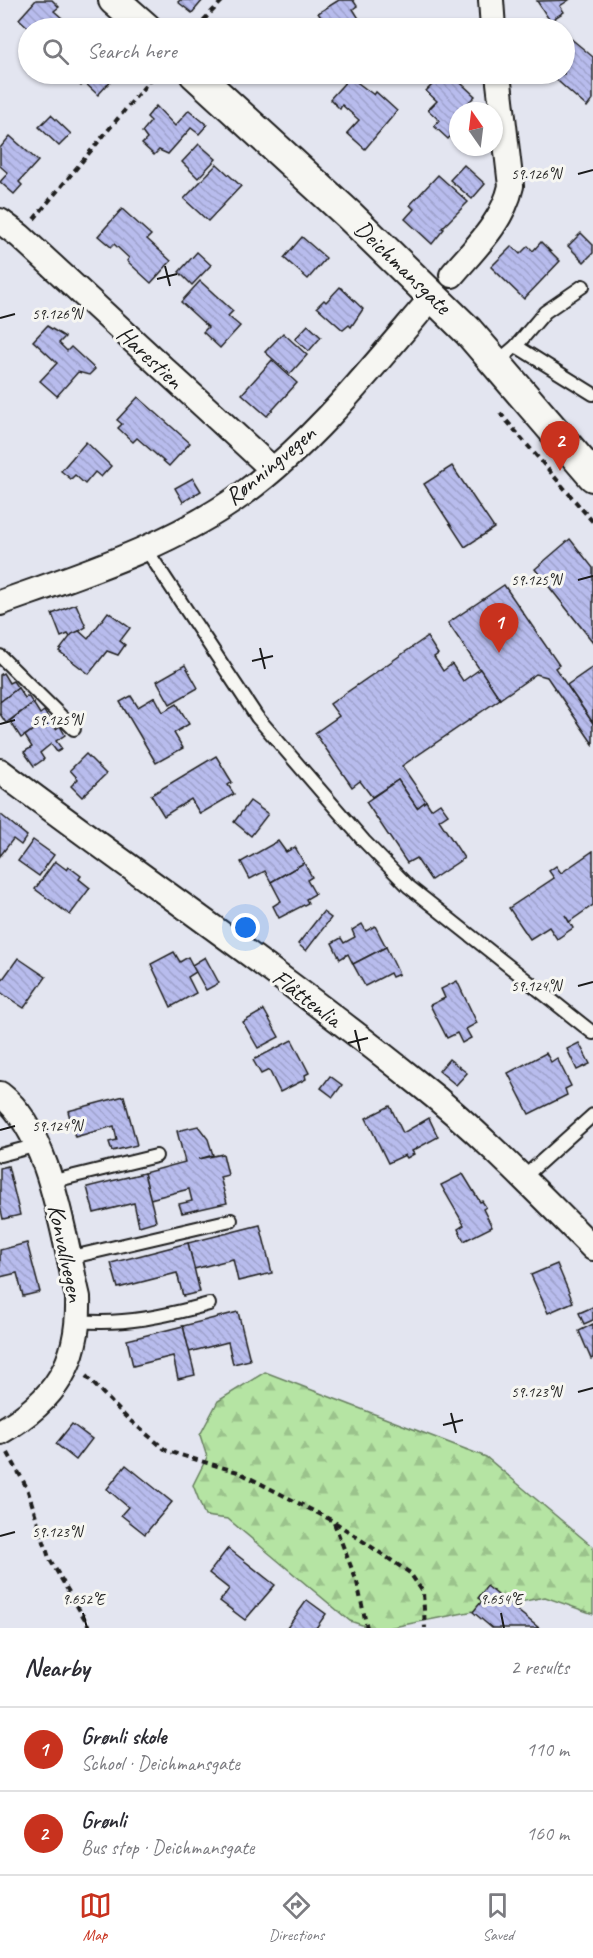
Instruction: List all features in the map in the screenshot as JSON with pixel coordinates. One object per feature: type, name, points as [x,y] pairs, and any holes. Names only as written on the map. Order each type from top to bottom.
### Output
[{"type":"street","points":[[114,0],[135,18]]},
{"type":"street","points":[[491,0],[493,18]]},
{"type":"street","name":"Deichmansgate","points":[[206,84],[349,214],[442,286],[506,355],[593,476]]},
{"type":"street","name":"Rønningvegen","points":[[0,603],[146,549],[243,493],[317,426],[496,223],[507,204],[511,186],[499,84]]},
{"type":"street","name":"Harestien","points":[[0,221],[20,236],[272,469]]},
{"type":"street","name":"Flåttenlia","points":[[0,771],[420,1084],[523,1178],[593,1248]]},
{"type":"street","name":"Konvallvegen","points":[[0,1094],[17,1110],[38,1145],[50,1182],[78,1297],[79,1321],[70,1360],[59,1382],[42,1404],[3,1441]]},
{"type":"lane","points":[[583,286],[546,312],[506,355],[593,394]]},
{"type":"lane","points":[[146,549],[257,717],[364,841],[408,886],[593,1034]]},
{"type":"lane","points":[[0,656],[74,729]]},
{"type":"lane","points":[[523,1178],[593,1115]]},
{"type":"lane","points":[[0,1155],[38,1145]]},
{"type":"lane","points":[[50,1182],[156,1156]]},
{"type":"lane","points":[[68,1258],[231,1220]]},
{"type":"lane","points":[[79,1321],[104,1323],[156,1318],[209,1304]]},
{"type":"path","points":[[206,18],[223,0]]},
{"type":"path","points":[[20,236],[147,84]]},
{"type":"path","points":[[492,403],[593,522]]},
{"type":"path","points":[[70,1360],[127,1418],[167,1451],[238,1472],[333,1521],[410,1573],[423,1592],[425,1628]]},
{"type":"path","points":[[3,1441],[27,1488],[49,1558],[90,1628]]},
{"type":"path","points":[[333,1521],[357,1582],[366,1628]]},
{"type":"green space","points":[[265,1372],[486,1457],[593,1547],[593,1614],[545,1597],[388,1628],[371,1628],[350,1621],[228,1519],[205,1516],[193,1485],[207,1457],[200,1435],[218,1401]]},
{"type":"building","points":[[36,0],[52,0],[59,7],[54,11],[62,18],[20,18]]},
{"type":"building","points":[[180,0],[203,0],[192,13],[178,2]]},
{"type":"building","points":[[339,0],[353,0],[357,6],[353,9],[359,18],[321,18],[318,13]]},
{"type":"building","points":[[569,0],[560,6],[564,12],[555,18],[548,18],[537,1]]},
{"type":"building","points":[[575,42],[593,57],[593,99],[587,107],[561,84],[575,84]]},
{"type":"building","points":[[86,84],[108,84],[98,95]]},
{"type":"building","points":[[344,84],[359,84],[374,95],[376,92],[397,111],[365,149],[347,133],[359,120],[342,105],[340,109],[330,99]]},
{"type":"building","points":[[433,84],[462,84],[475,96],[469,102],[449,102],[448,139],[434,126],[439,120],[428,110],[437,101],[426,91]]},
{"type":"building","points":[[156,106],[175,126],[189,110],[207,125],[199,134],[191,128],[168,154],[159,150],[154,155],[142,144],[147,139],[142,132],[151,121],[147,117]]},
{"type":"building","points":[[51,115],[71,134],[59,146],[39,127]]},
{"type":"building","points":[[10,136],[38,161],[19,182],[22,185],[14,194],[0,182],[8,173],[0,166],[0,148]]},
{"type":"building","points":[[199,144],[216,159],[198,178],[182,162]]},
{"type":"building","points":[[217,164],[241,186],[208,221],[184,199]]},
{"type":"building","points":[[464,165],[485,184],[472,199],[450,180]]},
{"type":"building","points":[[438,175],[468,202],[442,228],[444,229],[432,244],[405,219],[414,209],[410,205]]},
{"type":"building","points":[[122,209],[151,235],[147,239],[171,261],[151,283],[127,261],[129,258],[114,244],[111,247],[98,236]]},
{"type":"building","points":[[581,233],[593,245],[593,253],[584,262],[568,246]]},
{"type":"building","points":[[302,237],[326,258],[308,279],[284,258]]},
{"type":"building","points":[[541,242],[560,261],[524,299],[491,267],[512,246],[520,254],[528,246],[533,251]]},
{"type":"building","points":[[197,252],[211,265],[192,285],[179,272]]},
{"type":"building","points":[[200,281],[233,311],[228,316],[240,326],[220,348],[203,332],[208,327],[181,302]]},
{"type":"building","points":[[340,287],[363,309],[351,327],[349,325],[343,330],[317,307],[324,300],[326,302]]},
{"type":"building","points":[[308,325],[321,337],[309,351],[295,339]]},
{"type":"building","points":[[47,326],[65,337],[59,343],[67,351],[71,347],[95,369],[89,375],[78,372],[57,396],[40,381],[57,363],[33,341]]},
{"type":"building","points":[[283,333],[307,355],[290,374],[265,352]]},
{"type":"building","points":[[272,360],[297,383],[267,416],[242,394]]},
{"type":"building","points":[[138,397],[190,443],[169,466],[137,438],[133,442],[118,428],[122,424],[117,420]]},
{"type":"building","points":[[86,442],[111,466],[101,477],[95,472],[85,484],[75,475],[71,479],[61,471]]},
{"type":"building","points":[[452,466],[494,528],[465,547],[424,484]]},
{"type":"building","points":[[193,478],[201,491],[183,502],[175,488]]},
{"type":"building","points":[[570,539],[593,568],[593,642],[535,569]]},
{"type":"building","points":[[504,585],[559,665],[555,668],[593,723],[593,744],[547,677],[536,674],[500,699],[448,623]]},
{"type":"building","points":[[76,604],[86,627],[70,637],[68,634],[61,637],[52,614]]},
{"type":"building","points":[[108,612],[130,628],[120,641],[125,645],[118,655],[107,651],[89,674],[59,651],[72,634],[79,631],[88,639]]},
{"type":"building","points":[[427,637],[438,654],[434,657],[443,671],[452,664],[463,681],[480,669],[500,699],[402,766],[426,801],[417,808],[398,780],[372,797],[360,781],[352,787],[315,733],[339,716],[330,704]]},
{"type":"building","points":[[185,665],[198,688],[170,704],[157,681]]},
{"type":"building","points":[[593,667],[593,723],[567,685]]},
{"type":"building","points":[[3,673],[9,683],[13,681],[18,688],[0,702],[0,675]]},
{"type":"building","points":[[18,688],[25,698],[28,696],[33,703],[6,723],[0,714],[0,702]]},
{"type":"building","points":[[131,696],[138,707],[155,697],[163,712],[177,704],[189,724],[174,733],[183,748],[156,763],[120,702]]},
{"type":"building","points":[[33,703],[40,714],[44,711],[49,719],[21,738],[10,721]]},
{"type":"building","points":[[49,718],[56,729],[60,726],[65,735],[56,741],[62,749],[57,752],[51,744],[40,753],[44,759],[34,766],[24,752],[32,747],[25,736]]},
{"type":"building","points":[[86,754],[106,774],[82,797],[71,786],[78,779],[70,770]]},
{"type":"building","points":[[216,756],[232,782],[228,785],[234,794],[200,814],[191,799],[164,816],[151,795]]},
{"type":"building","points":[[398,780],[417,808],[426,801],[431,809],[440,803],[448,814],[439,820],[464,858],[431,880],[416,858],[407,863],[366,802]]},
{"type":"building","points":[[250,801],[268,814],[251,836],[234,822]]},
{"type":"building","points":[[0,814],[27,836],[21,845],[13,839],[0,856]]},
{"type":"building","points":[[33,840],[54,855],[39,876],[18,861]]},
{"type":"building","points":[[278,841],[286,852],[295,847],[304,863],[271,882],[265,871],[250,879],[241,862]]},
{"type":"building","points":[[593,851],[593,905],[569,922],[573,928],[557,939],[549,927],[530,939],[509,908],[554,878],[549,871],[556,866],[561,873]]},
{"type":"building","points":[[55,861],[81,876],[79,879],[90,888],[70,915],[35,889]]},
{"type":"building","points":[[304,863],[312,877],[307,880],[315,894],[306,899],[308,903],[279,918],[273,906],[281,901],[271,882]]},
{"type":"building","points":[[323,912],[331,918],[306,951],[298,944]]},
{"type":"building","points":[[362,924],[366,931],[375,926],[386,947],[353,964],[348,954],[340,959],[332,943],[341,938],[344,943],[355,937],[352,930]]},
{"type":"building","points":[[386,947],[399,974],[392,977],[390,973],[365,986],[353,964]]},
{"type":"building","points":[[174,952],[180,962],[188,957],[196,972],[188,977],[196,993],[171,1007],[151,964]]},
{"type":"building","points":[[205,957],[219,983],[206,990],[192,965]]},
{"type":"building","points":[[18,958],[46,977],[24,1008],[0,992],[0,983]]},
{"type":"building","points":[[457,981],[477,1023],[466,1029],[471,1038],[462,1043],[457,1033],[447,1038],[430,1005],[445,998],[441,989]]},
{"type":"building","points":[[264,1010],[279,1037],[258,1048],[243,1022]]},
{"type":"building","points":[[292,1040],[309,1073],[305,1075],[306,1079],[280,1092],[269,1070],[261,1074],[253,1060]]},
{"type":"building","points":[[579,1043],[590,1064],[577,1070],[567,1049]]},
{"type":"building","points":[[546,1053],[551,1062],[557,1058],[571,1086],[565,1089],[567,1095],[529,1114],[508,1073]]},
{"type":"building","points":[[449,1059],[467,1073],[456,1085],[439,1071]]},
{"type":"building","points":[[330,1076],[342,1085],[333,1097],[321,1088]]},
{"type":"building","points":[[124,1096],[137,1145],[112,1151],[109,1142],[117,1140],[114,1126],[75,1137],[68,1111]]},
{"type":"building","points":[[390,1106],[403,1133],[429,1118],[438,1137],[412,1151],[414,1154],[407,1158],[405,1155],[388,1163],[366,1118]]},
{"type":"building","points":[[198,1126],[208,1139],[213,1155],[199,1159],[223,1154],[228,1175],[220,1177],[227,1203],[182,1213],[179,1204],[192,1201],[189,1189],[150,1199],[144,1173],[185,1162],[177,1131]]},
{"type":"building","points":[[8,1166],[20,1215],[3,1219],[0,1206],[0,1168]]},
{"type":"building","points":[[144,1173],[156,1221],[139,1226],[134,1203],[94,1213],[87,1187]]},
{"type":"building","points":[[463,1174],[480,1202],[482,1201],[486,1207],[483,1209],[492,1227],[464,1241],[458,1229],[464,1225],[441,1185]]},
{"type":"building","points":[[260,1225],[272,1273],[238,1281],[233,1259],[194,1269],[188,1243]]},
{"type":"building","points":[[27,1243],[40,1292],[23,1296],[17,1273],[0,1277],[0,1250]]},
{"type":"building","points":[[188,1243],[200,1292],[183,1296],[177,1273],[118,1288],[111,1263]]},
{"type":"building","points":[[557,1264],[573,1302],[548,1313],[531,1275]]},
{"type":"building","points":[[593,1307],[593,1320],[584,1324],[579,1313]]},
{"type":"building","points":[[238,1312],[250,1360],[233,1364],[228,1342],[189,1352],[183,1326]]},
{"type":"building","points":[[593,1324],[593,1358],[591,1359],[579,1331]]},
{"type":"building","points":[[183,1326],[195,1375],[178,1379],[173,1356],[133,1366],[127,1340]]},
{"type":"building","points":[[72,1424],[92,1439],[76,1460],[56,1444]]},
{"type":"building","points":[[126,1465],[172,1502],[145,1534],[121,1515],[128,1507],[107,1489]]},
{"type":"building","points":[[228,1548],[275,1585],[245,1620],[220,1601],[229,1589],[209,1573]]},
{"type":"building","points":[[487,1586],[539,1628],[492,1628],[473,1612],[482,1601],[478,1598]]},
{"type":"building","points":[[307,1600],[326,1614],[316,1628],[287,1628]]},
{"type":"place","name":"Grønli","points":[[560,471]]},
{"type":"place","name":"Grønli skole","points":[[499,653]]}]
